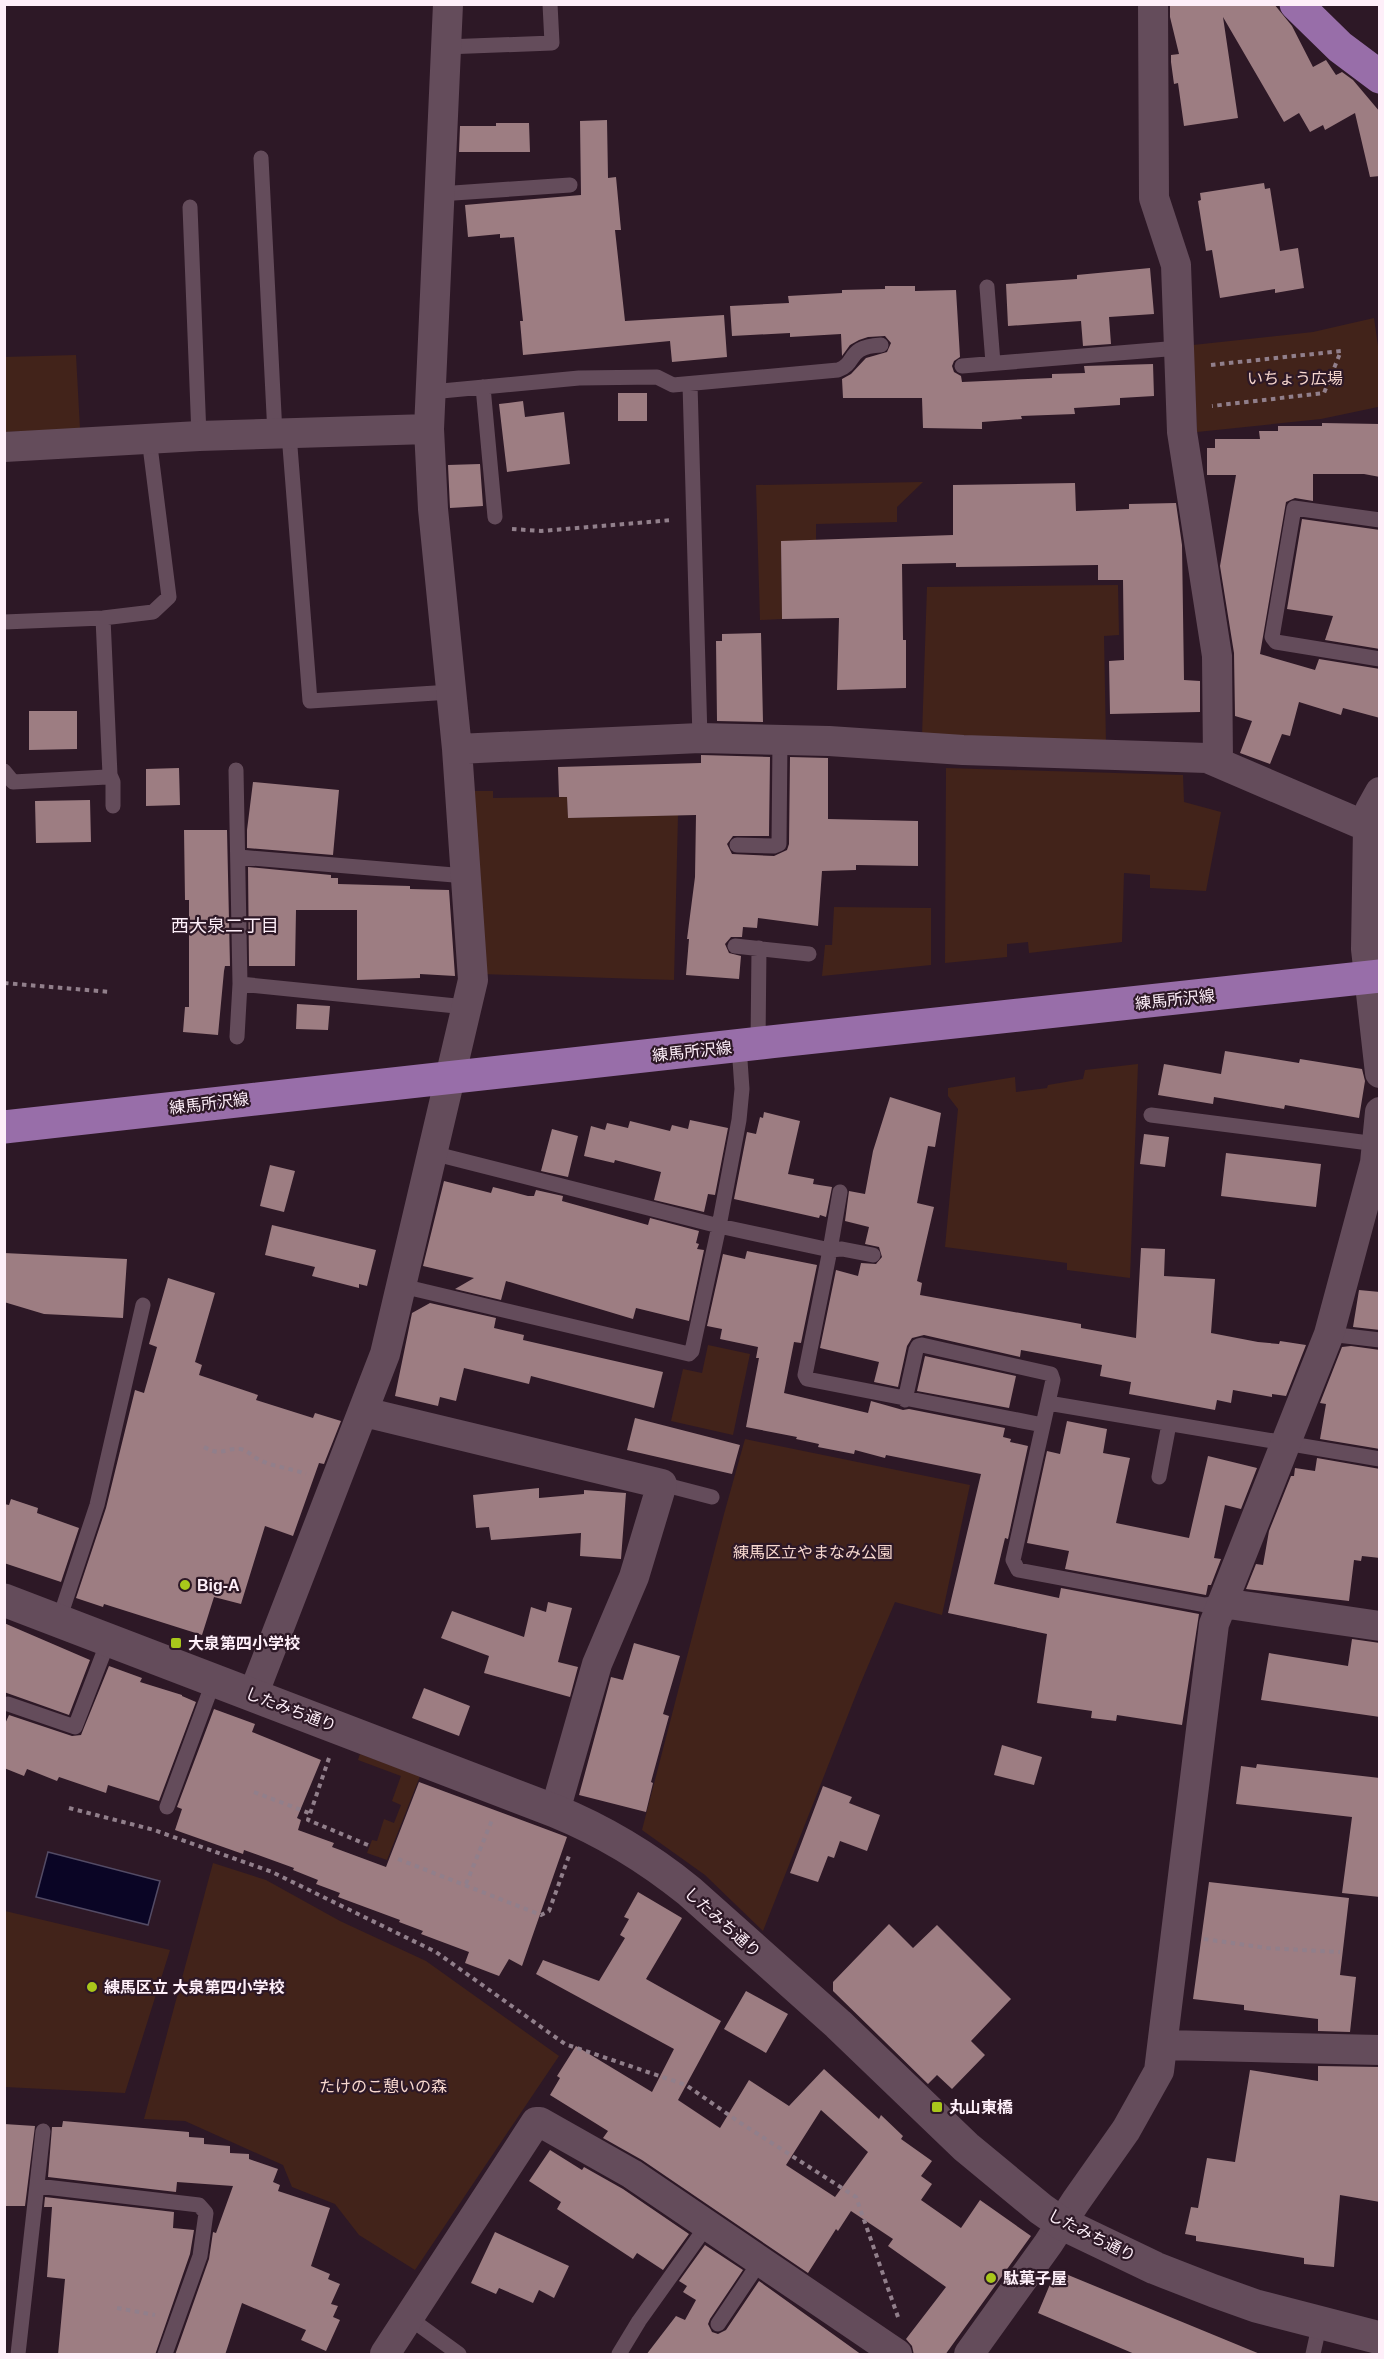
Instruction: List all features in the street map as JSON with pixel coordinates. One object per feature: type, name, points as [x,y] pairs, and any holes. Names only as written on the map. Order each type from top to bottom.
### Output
[{"type":"main road","points":[[1296,4],[1340,47],[1380,77]]},
{"type":"main road","name":"練馬所沢線","points":[[4,1127],[451,1075],[1375,977]]},
{"type":"street","points":[[253,1695],[385,1354],[472,980],[457,749],[434,509],[429,429],[448,4]]},
{"type":"street","points":[[1153,4],[1154,198],[1176,265],[1182,432],[1217,656],[1218,761]]},
{"type":"street","points":[[4,447],[149,438],[429,429]]},
{"type":"street","points":[[457,749],[700,738],[829,741],[963,750],[1207,758],[1368,827]]},
{"type":"street","points":[[1380,792],[1370,810],[1368,827],[1366,950],[1375,977],[1380,1073]]},
{"type":"street","points":[[969,2355],[1143,2104],[1160,2071],[1214,1624],[1283,1444],[1329,1334],[1375,1163],[1380,1112]]},
{"type":"street","points":[[364,1412],[662,1484],[634,1577],[597,1664],[568,1816]]},
{"type":"street","name":"したみち通り","points":[[4,1600],[568,1816],[638,1853],[689,1891],[838,2024],[966,2147],[1041,2209],[1062,2223],[1155,2268],[1214,2291],[1256,2306],[1380,2338]]},
{"type":"street","points":[[1222,1603],[1380,1626]]},
{"type":"street","points":[[1164,2045],[1380,2050]]},
{"type":"street","points":[[385,2355],[536,2122],[540,2122],[632,2174],[897,2355]]},
{"type":"lane","points":[[445,47],[552,43],[550,4]]},
{"type":"lane","points":[[261,158],[282,434],[310,701],[451,692]]},
{"type":"lane","points":[[439,194],[570,185]]},
{"type":"lane","points":[[190,207],[199,436]]},
{"type":"lane","points":[[987,287],[993,363]]},
{"type":"lane","points":[[431,392],[590,377],[657,377],[674,385],[838,370],[846,366],[853,353],[864,346],[881,345]]},
{"type":"lane","points":[[962,366],[993,363],[1180,358]]},
{"type":"lane","points":[[690,384],[700,738]]},
{"type":"lane","points":[[483,387],[495,517]]},
{"type":"lane","points":[[4,621],[104,618],[153,612],[169,597],[149,438]]},
{"type":"lane","points":[[1380,520],[1294,508],[1272,637],[1276,642],[1380,659]]},
{"type":"lane","points":[[104,618],[113,806]]},
{"type":"lane","points":[[736,845],[774,846],[779,844],[780,740]]},
{"type":"lane","points":[[4,771],[13,782],[110,775]]},
{"type":"lane","points":[[236,771],[240,984],[237,1037]]},
{"type":"lane","points":[[239,857],[466,876]]},
{"type":"lane","points":[[735,946],[809,954]]},
{"type":"lane","points":[[402,1286],[689,1354],[692,1351],[740,1120],[759,948]]},
{"type":"lane","points":[[240,984],[466,1007]]},
{"type":"lane","points":[[1151,1116],[1377,1144]]},
{"type":"lane","points":[[432,1153],[719,1226],[830,1250],[842,1249],[873,1255]]},
{"type":"lane","points":[[840,1192],[807,1379],[905,1400],[1043,1425]]},
{"type":"lane","points":[[59,1620],[97,1505],[143,1305]]},
{"type":"lane","points":[[1329,1334],[1380,1340]]},
{"type":"lane","points":[[905,1400],[916,1350],[922,1345],[1048,1372],[1053,1380],[1013,1560],[1018,1570],[1205,1605],[1222,1603]]},
{"type":"lane","points":[[1048,1403],[1380,1459]]},
{"type":"lane","points":[[1159,1477],[1169,1424]]},
{"type":"lane","points":[[662,1484],[712,1497]]},
{"type":"lane","points":[[9,1704],[75,1727],[109,1639]]},
{"type":"lane","points":[[166,1807],[214,1680]]},
{"type":"lane","points":[[18,2355],[43,2132]]},
{"type":"lane","points":[[38,2186],[199,2205],[204,2208],[206,2213],[200,2256],[165,2355]]},
{"type":"lane","points":[[619,2355],[639,2321],[708,2224]]},
{"type":"lane","points":[[718,2324],[760,2260]]},
{"type":"lane","points":[[408,2317],[459,2355]]},
{"type":"lane","points":[[1313,2355],[1320,2322]]},
{"type":"path","points":[[1180,358],[1341,351],[1324,393],[1181,410]]},
{"type":"path","points":[[495,517],[503,526],[520,531],[694,518]]},
{"type":"path","points":[[4,983],[111,992]]},
{"type":"path","points":[[204,1447],[222,1453],[233,1450],[246,1451],[264,1462],[292,1468],[335,1484]]},
{"type":"path","points":[[340,1728],[307,1817],[309,1821],[368,1845]]},
{"type":"path","points":[[466,1884],[503,1791]]},
{"type":"path","points":[[254,1792],[309,1813]]},
{"type":"path","points":[[69,1808],[154,1830],[272,1872],[436,1953],[565,2044],[686,2085],[856,2198],[901,2324]]},
{"type":"path","points":[[398,1859],[542,1915],[549,1911],[568,1816]]},
{"type":"path","points":[[1177,1936],[1267,1948],[1340,1952]]},
{"type":"path","points":[[117,2308],[177,2320]]},
{"type":"green space","name":"いちょう広場","points":[[1374,318],[1379,353],[1378,407],[1321,419],[1197,432],[1193,345],[1313,332]]},
{"type":"green space","points":[[76,355],[80,429],[5,432],[4,357]]},
{"type":"green space","points":[[923,482],[897,507],[897,522],[816,524],[816,540],[786,541],[781,545],[782,619],[760,620],[756,485]]},
{"type":"green space","points":[[1118,585],[1119,635],[1104,636],[1106,744],[922,736],[927,587]]},
{"type":"green space","points":[[946,768],[1183,775],[1184,802],[1221,812],[1206,891],[1150,888],[1150,875],[1124,873],[1122,942],[1029,953],[1028,942],[1007,944],[1007,957],[945,963]]},
{"type":"green space","points":[[469,791],[493,791],[493,798],[567,797],[568,818],[678,815],[674,980],[481,974]]},
{"type":"green space","points":[[834,907],[931,908],[931,965],[822,976],[825,945],[832,945]]},
{"type":"green space","points":[[1138,1064],[1130,1278],[1067,1270],[1067,1263],[945,1247],[958,1109],[948,1096],[948,1088],[1015,1077],[1016,1092],[1047,1088],[1048,1085],[1083,1079],[1085,1070]]},
{"type":"green space","points":[[708,1345],[750,1354],[733,1435],[671,1421],[683,1369],[702,1373]]},
{"type":"green space","name":"練馬区立やまなみ公園","points":[[745,1439],[970,1485],[942,1615],[895,1602],[763,1931],[705,1875],[642,1830]]},
{"type":"green space","points":[[360,1754],[420,1776],[387,1860],[367,1853],[372,1840],[377,1841],[384,1819],[394,1823],[401,1805],[392,1801],[401,1776],[358,1760]]},
{"type":"green space","name":"たけのこ憩いの森","points":[[213,1863],[266,1880],[340,1921],[426,1961],[559,2056],[415,2270],[359,2235],[335,2204],[292,2187],[283,2165],[185,2121],[144,2119]]},
{"type":"green space","points":[[5,1911],[170,1950],[125,2093],[5,2087]]},
{"type":"shaded area","points":[[48,1852],[160,1881],[148,1925],[36,1897]]},
{"type":"building","points":[[1170,4],[1274,4],[1292,26],[1313,67],[1326,60],[1336,75],[1342,72],[1353,80],[1380,112],[1380,176],[1370,177],[1355,113],[1325,130],[1323,125],[1310,132],[1299,113],[1284,122],[1223,17],[1238,118],[1184,126],[1178,83],[1174,84],[1171,62],[1171,55],[1179,54],[1170,17]]},
{"type":"building","points":[[607,120],[608,178],[616,177],[621,230],[615,230],[625,321],[724,315],[727,357],[672,362],[670,341],[523,355],[520,321],[523,321],[514,237],[500,238],[500,234],[468,237],[465,205],[581,195],[580,121]]},
{"type":"building","points":[[496,123],[529,123],[530,152],[459,152],[460,126],[496,126]]},
{"type":"building","points":[[1264,183],[1265,189],[1270,188],[1280,251],[1298,248],[1304,288],[1275,293],[1275,289],[1220,298],[1212,250],[1206,251],[1198,201],[1201,200],[1200,193]]},
{"type":"building","points":[[1150,268],[1154,314],[1109,317],[1111,344],[1083,346],[1081,321],[1008,326],[1006,284],[1077,279],[1077,275]]},
{"type":"building","points":[[885,286],[915,286],[915,291],[956,290],[960,357],[954,361],[952,366],[954,372],[961,376],[962,382],[1052,378],[1052,374],[1085,373],[1084,366],[1153,364],[1154,396],[1120,398],[1120,405],[1074,408],[1075,414],[1021,416],[1022,419],[982,422],[982,429],[923,428],[922,398],[843,398],[842,379],[851,374],[866,358],[887,352],[891,343],[885,336],[859,340],[850,345],[842,356],[841,334],[790,337],[790,333],[732,336],[730,306],[789,303],[788,296],[842,293],[842,290],[885,289]]},
{"type":"building","points":[[618,393],[647,393],[647,421],[618,421]]},
{"type":"building","points":[[523,401],[525,417],[564,412],[570,464],[507,472],[499,404]]},
{"type":"building","points":[[1322,423],[1380,424],[1380,477],[1364,474],[1313,474],[1313,501],[1295,498],[1286,502],[1260,654],[1315,670],[1319,659],[1380,669],[1380,718],[1343,708],[1341,715],[1299,702],[1290,736],[1282,734],[1270,764],[1240,753],[1252,721],[1235,716],[1234,653],[1220,566],[1236,475],[1207,475],[1207,448],[1215,448],[1215,439],[1260,439],[1259,431],[1278,431],[1278,426],[1322,426]]},
{"type":"building","points":[[480,464],[483,506],[450,508],[448,465]]},
{"type":"building","points":[[1075,483],[1076,511],[1129,509],[1129,504],[1176,503],[1182,545],[1184,680],[1200,681],[1200,712],[1110,714],[1109,661],[1124,660],[1123,580],[1098,580],[1098,565],[956,567],[956,563],[902,564],[906,688],[837,690],[839,618],[782,619],[781,541],[953,535],[953,485]]},
{"type":"building","points":[[1302,519],[1380,530],[1380,649],[1325,640],[1333,616],[1287,609]]},
{"type":"building","points":[[761,633],[763,722],[717,721],[716,641],[722,641],[722,634]]},
{"type":"building","points":[[29,711],[77,711],[77,749],[29,750]]},
{"type":"building","points":[[701,755],[770,757],[769,836],[733,836],[727,844],[732,854],[774,856],[787,850],[789,844],[790,757],[828,758],[828,819],[918,821],[918,866],[856,865],[856,870],[822,871],[818,926],[758,918],[757,928],[743,927],[742,937],[731,937],[725,944],[729,953],[741,956],[739,979],[686,975],[689,939],[687,939],[695,877],[696,815],[568,818],[567,797],[559,797],[558,767],[701,763]]},
{"type":"building","points":[[179,768],[180,805],[146,806],[146,769]]},
{"type":"building","points":[[253,782],[339,790],[333,855],[247,848]]},
{"type":"building","points":[[90,800],[91,842],[36,843],[35,801]]},
{"type":"building","points":[[184,830],[227,830],[230,966],[225,966],[224,971],[218,1035],[183,1032],[185,1007],[189,1007],[189,900],[185,900]]},
{"type":"building","points":[[248,867],[331,875],[331,878],[338,878],[338,884],[410,886],[410,889],[449,890],[455,976],[420,974],[420,978],[357,980],[357,910],[296,910],[295,966],[249,966]]},
{"type":"building","points":[[297,1004],[330,1006],[328,1030],[296,1029]]},
{"type":"building","points":[[1225,1051],[1299,1063],[1300,1059],[1362,1069],[1365,1081],[1359,1118],[1285,1105],[1284,1109],[1214,1097],[1213,1104],[1158,1095],[1164,1064],[1221,1074]]},
{"type":"building","points":[[890,1097],[941,1113],[935,1147],[928,1146],[917,1203],[934,1207],[917,1281],[922,1283],[920,1295],[1081,1324],[1081,1328],[1136,1338],[1141,1248],[1165,1249],[1164,1276],[1215,1279],[1211,1333],[1258,1342],[1279,1344],[1280,1341],[1306,1345],[1286,1396],[1272,1394],[1272,1397],[1233,1390],[1231,1403],[1217,1400],[1215,1410],[1129,1394],[1131,1382],[1100,1376],[1102,1365],[1021,1350],[1020,1357],[924,1335],[912,1338],[907,1346],[898,1387],[874,1382],[879,1362],[820,1348],[836,1270],[858,1276],[861,1263],[876,1264],[882,1257],[879,1247],[865,1244],[869,1227],[845,1221],[849,1191],[865,1194],[873,1151]]},
{"type":"building","points":[[764,1112],[800,1121],[788,1174],[814,1179],[813,1184],[832,1187],[826,1217],[820,1215],[819,1218],[734,1199],[747,1132],[756,1134],[760,1117],[763,1118]]},
{"type":"building","points":[[690,1120],[728,1128],[715,1195],[708,1194],[704,1212],[654,1200],[661,1172],[615,1160],[614,1163],[584,1156],[591,1126],[605,1130],[607,1123],[628,1128],[630,1121],[670,1131],[672,1125],[688,1129]]},
{"type":"building","points":[[552,1129],[578,1136],[568,1177],[541,1171]]},
{"type":"building","points":[[1144,1134],[1169,1137],[1165,1167],[1140,1164]]},
{"type":"building","points":[[1226,1153],[1321,1164],[1316,1207],[1221,1196]]},
{"type":"building","points":[[270,1165],[295,1171],[284,1212],[260,1206]]},
{"type":"building","points":[[444,1181],[491,1193],[493,1187],[534,1196],[536,1190],[563,1196],[562,1201],[648,1225],[650,1218],[699,1231],[697,1249],[704,1250],[689,1321],[636,1308],[633,1319],[506,1281],[501,1300],[455,1289],[474,1278],[423,1266]]},
{"type":"building","points":[[272,1225],[376,1250],[367,1286],[359,1284],[359,1288],[312,1276],[315,1267],[265,1255]]},
{"type":"building","points":[[747,1251],[817,1265],[801,1343],[794,1342],[784,1393],[868,1413],[871,1401],[903,1410],[909,1409],[1005,1428],[1003,1437],[1011,1439],[1010,1442],[1028,1446],[1008,1539],[1005,1538],[994,1584],[1059,1598],[1061,1588],[1199,1614],[1182,1725],[1117,1715],[1116,1721],[1091,1718],[1092,1711],[1037,1703],[1047,1634],[948,1613],[981,1474],[886,1455],[885,1458],[855,1450],[854,1454],[818,1447],[819,1444],[796,1439],[797,1437],[746,1427],[759,1358],[756,1358],[758,1347],[720,1339],[722,1329],[707,1326],[723,1254],[745,1259]]},
{"type":"building","points":[[4,1253],[127,1259],[123,1318],[44,1314],[4,1302]]},
{"type":"building","points":[[168,1278],[215,1293],[195,1362],[202,1365],[199,1375],[258,1395],[256,1400],[313,1418],[315,1413],[341,1421],[324,1464],[319,1463],[293,1536],[265,1526],[241,1604],[214,1597],[202,1635],[104,1604],[103,1607],[76,1598],[106,1508],[135,1390],[144,1393],[157,1347],[149,1344]]},
{"type":"building","points":[[1359,1290],[1380,1292],[1380,1330],[1353,1327]]},
{"type":"building","points":[[430,1303],[496,1318],[494,1328],[524,1335],[523,1340],[663,1372],[654,1408],[531,1376],[529,1384],[464,1368],[456,1401],[440,1397],[438,1406],[395,1396],[412,1313]]},
{"type":"building","points":[[1342,1347],[1380,1350],[1380,1449],[1320,1439],[1326,1404],[1320,1403]]},
{"type":"building","points":[[925,1356],[1016,1376],[1009,1408],[917,1391]]},
{"type":"building","points":[[635,1418],[740,1445],[732,1474],[627,1450]]},
{"type":"building","points":[[1067,1421],[1107,1429],[1103,1453],[1130,1458],[1116,1523],[1189,1538],[1208,1456],[1257,1468],[1241,1509],[1225,1505],[1214,1558],[1221,1559],[1211,1585],[1208,1585],[1206,1595],[1065,1569],[1069,1551],[1027,1543],[1047,1451],[1060,1454]]},
{"type":"building","points":[[1317,1458],[1380,1469],[1380,1558],[1362,1556],[1361,1561],[1354,1560],[1349,1601],[1246,1589],[1256,1564],[1263,1565],[1269,1531],[1291,1476],[1294,1476],[1295,1468],[1315,1471]]},
{"type":"building","points":[[539,1488],[539,1498],[584,1494],[584,1490],[626,1493],[621,1559],[580,1556],[581,1533],[491,1540],[489,1527],[476,1528],[473,1495]]},
{"type":"building","points":[[11,1499],[38,1508],[37,1513],[79,1528],[61,1582],[4,1563],[4,1504],[9,1505]]},
{"type":"building","points":[[548,1602],[572,1608],[558,1662],[578,1667],[570,1697],[484,1673],[489,1656],[441,1638],[452,1611],[524,1637],[531,1607],[546,1612]]},
{"type":"building","points":[[4,1623],[90,1660],[69,1715],[4,1692]]},
{"type":"building","points":[[1352,1639],[1380,1643],[1380,1717],[1261,1700],[1269,1653],[1348,1666]]},
{"type":"building","points":[[634,1643],[680,1656],[663,1714],[669,1716],[651,1782],[653,1783],[646,1812],[579,1795],[611,1677],[623,1680]]},
{"type":"building","points":[[109,1666],[142,1678],[140,1682],[182,1695],[196,1702],[159,1801],[108,1785],[106,1793],[59,1777],[57,1781],[27,1769],[24,1776],[4,1768],[4,1726],[9,1715],[72,1736],[81,1735]]},
{"type":"building","points":[[424,1688],[470,1706],[459,1736],[412,1718]]},
{"type":"building","points":[[214,1709],[255,1724],[252,1732],[321,1760],[297,1818],[301,1820],[298,1830],[334,1843],[332,1847],[386,1867],[419,1782],[567,1837],[522,1966],[509,1959],[499,1976],[465,1963],[469,1952],[421,1934],[423,1931],[399,1922],[400,1920],[338,1897],[340,1893],[316,1884],[318,1880],[293,1870],[294,1868],[244,1850],[243,1854],[175,1830],[182,1809],[177,1807]]},
{"type":"building","points":[[1002,1745],[1042,1757],[1034,1785],[994,1775]]},
{"type":"building","points":[[1257,1764],[1380,1778],[1380,1897],[1342,1893],[1352,1817],[1236,1804],[1241,1766],[1256,1768]]},
{"type":"building","points":[[823,1786],[852,1797],[849,1803],[880,1815],[867,1851],[840,1841],[834,1858],[828,1856],[818,1882],[790,1873]]},
{"type":"building","points":[[1209,1882],[1349,1898],[1340,1975],[1356,1977],[1350,2032],[1318,2031],[1318,2019],[1244,2010],[1244,2005],[1193,1999]]},
{"type":"building","points":[[638,1892],[682,1918],[646,1979],[721,2021],[678,2100],[720,2128],[749,2080],[789,2106],[824,2069],[879,2119],[881,2115],[903,2136],[901,2139],[932,2161],[921,2176],[932,2184],[921,2200],[961,2228],[980,2200],[1031,2236],[945,2355],[914,2355],[912,2346],[906,2339],[946,2287],[888,2246],[893,2239],[851,2211],[838,2231],[836,2229],[808,2273],[642,2160],[603,2138],[608,2131],[550,2095],[560,2078],[557,2076],[576,2046],[652,2092],[674,2049],[536,1974],[543,1960],[599,1981],[625,1938],[620,1935],[629,1919],[624,1917]],"holes":[[[821,2110],[868,2152],[835,2197],[786,2165]]]},
{"type":"building","points":[[889,1924],[913,1948],[937,1925],[1011,1999],[971,2041],[985,2055],[952,2089],[937,2075],[928,2084],[833,1991],[833,1982]]},
{"type":"building","points":[[746,1991],[788,2014],[766,2053],[724,2029]]},
{"type":"building","points":[[1318,2066],[1380,2067],[1380,2202],[1340,2195],[1334,2267],[1304,2264],[1304,2258],[1196,2241],[1196,2236],[1185,2234],[1191,2207],[1198,2208],[1207,2158],[1235,2162],[1250,2070],[1318,2081]]},
{"type":"building","points":[[63,2121],[189,2132],[189,2137],[204,2138],[204,2144],[230,2146],[230,2153],[249,2154],[249,2159],[278,2169],[273,2182],[280,2185],[278,2191],[330,2208],[311,2266],[330,2274],[328,2279],[340,2284],[331,2304],[338,2306],[333,2317],[340,2320],[326,2351],[301,2340],[306,2330],[242,2303],[225,2355],[175,2355],[209,2259],[213,2232],[216,2233],[233,2186],[177,2182],[176,2192],[48,2177],[52,2127],[62,2127]]},
{"type":"building","points":[[4,2124],[35,2126],[25,2206],[4,2206]]},
{"type":"building","points":[[550,2150],[582,2170],[584,2167],[623,2189],[689,2234],[663,2270],[637,2253],[633,2259],[557,2209],[561,2202],[529,2181]]},
{"type":"building","points":[[45,2197],[174,2212],[173,2228],[194,2230],[190,2254],[155,2355],[58,2355],[65,2279],[47,2277],[52,2207],[44,2207]]},
{"type":"building","points":[[495,2232],[569,2266],[554,2298],[539,2290],[533,2303],[499,2288],[496,2294],[471,2283]]},
{"type":"building","points":[[705,2245],[743,2270],[710,2319],[708,2324],[712,2332],[718,2334],[726,2330],[759,2281],[862,2355],[646,2355],[676,2316],[685,2320],[696,2300],[683,2292],[687,2286],[679,2281]]},
{"type":"building","points":[[1056,2270],[1260,2354],[1137,2355],[1038,2313]]},
{"type":"place","name":"Big-A","points":[[185,1585]]},
{"type":"place","name":"大泉第四小学校","points":[[176,1643]]},
{"type":"place","name":"練馬区立 大泉第四小学校","points":[[92,1987]]},
{"type":"place","name":"丸山東橋","points":[[937,2107]]},
{"type":"place","name":"駄菓子屋","points":[[991,2278]]},
{"type":"district","name":"西大泉二丁目","points":[[225,926]]}]
